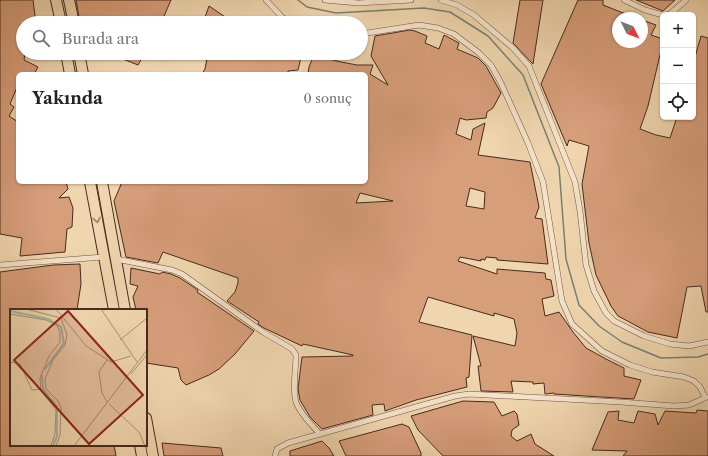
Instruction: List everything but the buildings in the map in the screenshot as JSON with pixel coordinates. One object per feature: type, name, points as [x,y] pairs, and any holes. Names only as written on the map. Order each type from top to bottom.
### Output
[{"type":"highway","points":[[56,0],[59,16]]},
{"type":"highway","points":[[69,0],[72,16]]},
{"type":"highway","points":[[67,60],[70,72]]},
{"type":"highway","points":[[80,60],[83,72]]},
{"type":"highway","points":[[90,184],[114,309]]},
{"type":"highway","points":[[102,184],[125,309]]},
{"type":"highway","points":[[147,423],[153,456]]},
{"type":"highway","points":[[140,446],[142,456]]},
{"type":"street","points":[[266,0],[281,16]]},
{"type":"street","points":[[325,0],[358,3],[411,0]]},
{"type":"street","points":[[441,0],[459,2],[513,48],[529,66],[575,182],[586,265],[594,291],[606,313],[614,321],[644,336],[670,344],[688,346],[708,342]]},
{"type":"street","points":[[624,0],[645,10],[660,14]]},
{"type":"street","points":[[672,12],[686,0]]},
{"type":"street","points":[[368,33],[419,25],[438,28],[454,34],[479,53],[491,65],[501,83],[528,143],[543,182],[562,301],[572,324],[602,351],[630,365],[645,370],[684,377],[694,381],[706,397]]},
{"type":"street","points":[[0,265],[103,256]]},
{"type":"street","points":[[116,259],[172,270],[182,274],[262,332],[292,349],[296,355],[296,402],[301,411],[320,434]]},
{"type":"street","points":[[275,456],[277,449],[288,443],[455,396],[469,394],[674,406],[689,405],[706,397],[708,390]]},
{"type":"waterway","points":[[298,0],[307,7],[336,13],[424,8],[450,12],[488,36],[523,75],[559,167],[566,259],[579,305],[599,326],[622,342],[661,358],[698,357],[708,354]]}]
